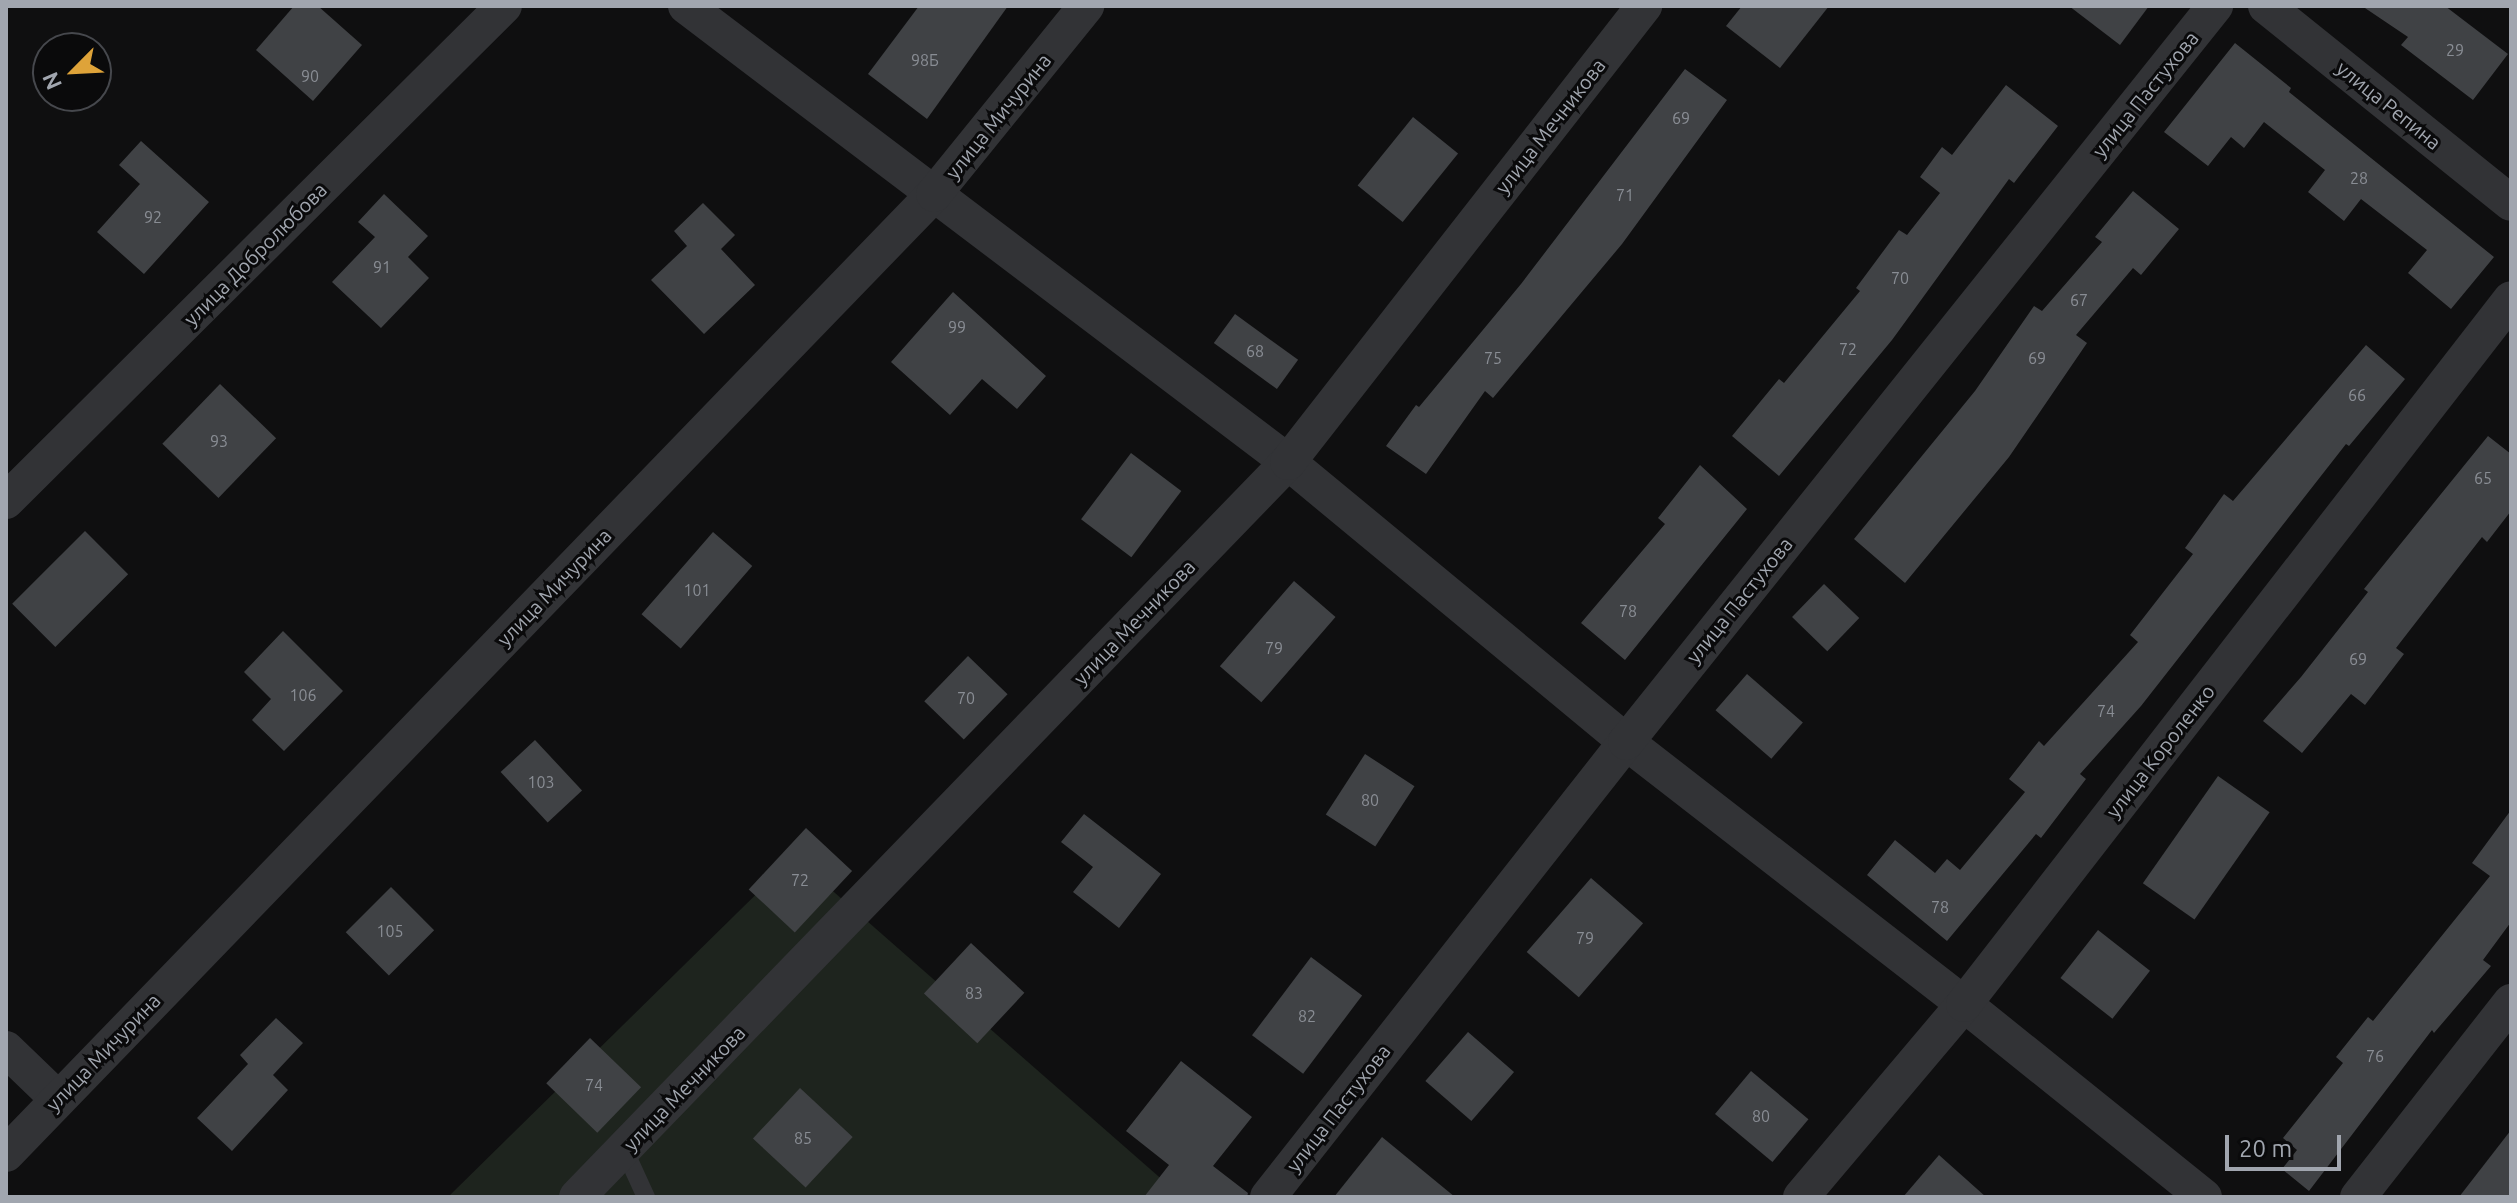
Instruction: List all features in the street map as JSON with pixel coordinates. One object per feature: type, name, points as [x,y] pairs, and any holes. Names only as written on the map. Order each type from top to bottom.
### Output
[{"type":"street","name":"улица Добролюбова","points":[[6,501],[504,6]]},
{"type":"street","points":[[686,6],[1288,462],[1626,742],[1964,1004],[2204,1197]]},
{"type":"street","name":"улица Мичурина","points":[[6,1154],[934,194],[1086,6]]},
{"type":"street","name":"улица Мечникова","points":[[577,1197],[1288,462],[1644,6]]},
{"type":"street","name":"улица Пастухова","points":[[1268,1197],[1626,742],[2215,6]]},
{"type":"street","name":"улица Репина","points":[[2266,6],[2511,203]]},
{"type":"street","name":"улица Короленко","points":[[1801,1197],[1964,1004],[2511,299]]},
{"type":"street","points":[[2358,1197],[2511,1002]]},
{"type":"street","points":[[6,1049],[57,1098]]},
{"type":"lane","points":[[624,1149],[646,1197]]},
{"type":"shaded area","points":[[794,857],[1182,1197],[448,1197]]},
{"type":"building","points":[[294,6],[318,6],[362,45],[313,101],[256,50]]},
{"type":"building","points":[[919,6],[1008,6],[927,119],[868,74]]},
{"type":"building","points":[[1742,6],[1829,6],[1780,68],[1726,26]]},
{"type":"building","points":[[2069,6],[2149,6],[2120,45]]},
{"type":"building","points":[[2362,6],[2445,6],[2508,54],[2473,100],[2401,45],[2408,37]]},
{"type":"building","points":[[2235,43],[2291,88],[2289,92],[2494,257],[2451,309],[2408,273],[2427,250],[2361,199],[2344,221],[2308,192],[2325,170],[2264,122],[2244,148],[2231,137],[2208,166],[2164,132]]},
{"type":"building","points":[[1685,69],[1727,100],[1622,244],[1493,398],[1485,391],[1426,474],[1386,446],[1416,405],[1419,407],[1521,284]]},
{"type":"building","points":[[2006,85],[2058,126],[2014,183],[2009,179],[1892,340],[1779,476],[1732,436],[1779,379],[1784,383],[1860,291],[1856,288],[1899,230],[1907,235],[1940,193],[1920,177],[1942,147],[1952,155]]},
{"type":"building","points":[[1413,117],[1458,154],[1403,222],[1358,185]]},
{"type":"building","points":[[141,141],[209,202],[144,274],[97,232],[140,184],[119,165]]},
{"type":"building","points":[[2133,191],[2179,229],[2141,275],[2133,268],[2076,335],[2087,343],[2009,457],[1905,583],[1854,539],[1975,391],[2034,306],[2042,311],[2102,242],[2095,237]]},
{"type":"building","points":[[384,194],[428,236],[408,257],[429,278],[381,328],[332,282],[375,237],[358,222]]},
{"type":"building","points":[[703,203],[735,235],[721,249],[755,285],[704,334],[651,280],[687,246],[674,231]]},
{"type":"building","points":[[953,292],[1046,376],[1017,409],[982,379],[950,415],[891,362]]},
{"type":"building","points":[[1235,314],[1298,360],[1277,389],[1214,343]]},
{"type":"building","points":[[2366,345],[2405,379],[2349,446],[2346,444],[2141,706],[2080,774],[2086,779],[2041,838],[2036,834],[1947,941],[1867,875],[1895,840],[1935,873],[1947,859],[1960,870],[2025,792],[2009,779],[2039,741],[2044,746],[2138,642],[2130,635],[2193,554],[2185,548],[2224,494],[2233,501]]},
{"type":"building","points":[[220,384],[276,438],[218,498],[162,444]]},
{"type":"building","points":[[2488,436],[2511,454],[2511,511],[2487,542],[2482,537],[2396,648],[2404,654],[2365,705],[2351,694],[2302,753],[2263,721],[2301,677],[2368,592],[2364,589]]},
{"type":"building","points":[[1131,453],[1181,491],[1131,557],[1081,519]]},
{"type":"building","points":[[1700,465],[1747,509],[1625,660],[1581,623],[1665,524],[1658,518]]},
{"type":"building","points":[[85,531],[128,574],[55,647],[12,604]]},
{"type":"building","points":[[713,532],[752,566],[681,648],[641,614]]},
{"type":"building","points":[[1294,581],[1336,617],[1261,702],[1220,666]]},
{"type":"building","points":[[1824,584],[1859,618],[1827,651],[1792,617]]},
{"type":"building","points":[[283,631],[343,691],[284,751],[252,720],[271,699],[244,672]]},
{"type":"building","points":[[968,656],[1008,694],[964,740],[924,701]]},
{"type":"building","points":[[1747,674],[1803,723],[1771,759],[1716,710]]},
{"type":"building","points":[[535,740],[582,790],[548,823],[501,772]]},
{"type":"building","points":[[1365,754],[1414,786],[1375,847],[1326,814]]},
{"type":"building","points":[[2218,776],[2270,812],[2194,919],[2143,883]]},
{"type":"building","points":[[2511,810],[2511,922],[2483,960],[2491,966],[2434,1033],[2432,1030],[2309,1191],[2282,1169],[2297,1150],[2283,1138],[2343,1063],[2336,1057],[2368,1017],[2373,1021],[2490,876],[2472,863]]},
{"type":"building","points":[[1084,814],[1161,874],[1119,928],[1073,892],[1093,867],[1061,842]]},
{"type":"building","points":[[806,828],[852,871],[795,932],[749,889]]},
{"type":"building","points":[[1591,878],[1643,923],[1579,997],[1527,952]]},
{"type":"building","points":[[391,887],[434,930],[389,975],[346,932]]},
{"type":"building","points":[[2098,930],[2150,971],[2112,1019],[2060,978]]},
{"type":"building","points":[[971,943],[1024,993],[977,1043],[924,993]]},
{"type":"building","points":[[1311,957],[1362,996],[1303,1074],[1252,1035]]},
{"type":"building","points":[[276,1018],[303,1043],[273,1075],[288,1090],[232,1151],[197,1118],[248,1064],[240,1055]]},
{"type":"building","points":[[1468,1032],[1514,1072],[1471,1121],[1425,1081]]},
{"type":"building","points":[[590,1038],[641,1087],[597,1133],[546,1083]]},
{"type":"building","points":[[1181,1061],[1252,1117],[1213,1166],[1248,1193],[1247,1197],[1144,1197],[1169,1165],[1126,1131]]},
{"type":"building","points":[[1751,1071],[1808,1119],[1772,1162],[1715,1114]]},
{"type":"building","points":[[800,1088],[853,1137],[806,1188],[753,1138]]},
{"type":"building","points":[[2511,1130],[2511,1197],[2459,1197]]},
{"type":"building","points":[[1382,1137],[1455,1197],[1334,1197]]},
{"type":"building","points":[[1939,1155],[1986,1197],[1903,1197]]}]
